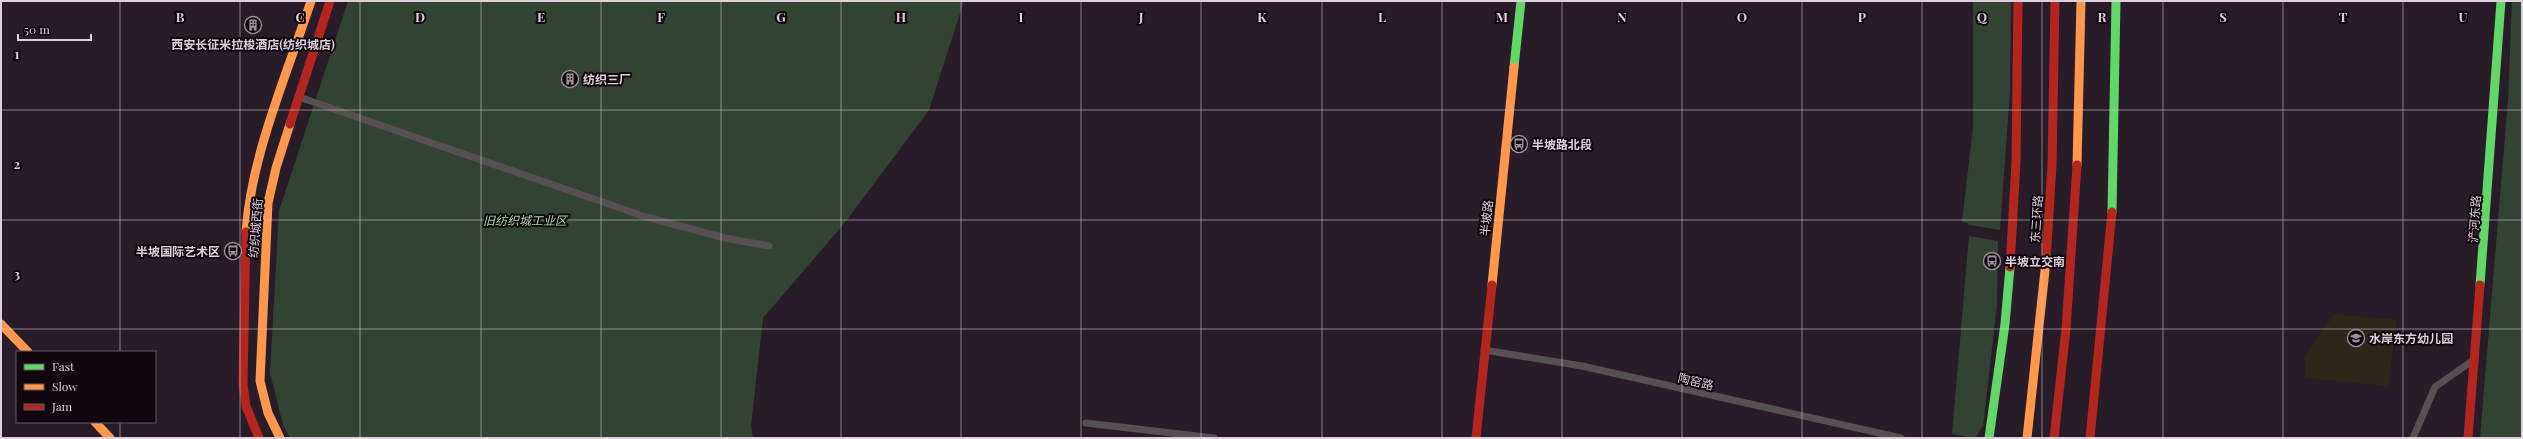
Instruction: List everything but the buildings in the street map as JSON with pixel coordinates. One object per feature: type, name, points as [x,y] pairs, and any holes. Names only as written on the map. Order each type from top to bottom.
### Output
[{"type":"main road","name":"纺织城西街","points":[[259,438],[246,406],[243,384],[244,267],[248,204],[257,164],[311,1]]},
{"type":"main road","name":"纺织城西街","points":[[280,438],[268,413],[260,381],[266,223],[272,184],[298,97],[330,1]]},
{"type":"main road","name":"半坡路","points":[[1476,438],[1521,1]]},
{"type":"main road","points":[[1990,438],[2005,323],[2009,264],[2018,110],[2018,1]]},
{"type":"main road","name":"东三环路","points":[[2027,438],[2041,322],[2053,154],[2055,1]]},
{"type":"main road","points":[[2054,438],[2074,230],[2081,90],[2081,1]]},
{"type":"main road","points":[[2090,438],[2112,221],[2116,1]]},
{"type":"main road","name":"浐河东路","points":[[2468,438],[2501,1]]},
{"type":"main road","points":[[1,324],[27,351]]},
{"type":"main road","points":[[96,423],[110,438]]},
{"type":"street","points":[[298,97],[646,217],[725,238],[769,246]]},
{"type":"street","name":"陶窑路","points":[[1484,350],[1582,366],[1901,438]]},
{"type":"street","points":[[2413,438],[2435,386],[2475,358]]},
{"type":"street","points":[[1086,423],[1214,438]]},
{"type":"shaded area","name":"水岸东方幼儿园","points":[[2334,314],[2397,320],[2388,386],[2305,378],[2305,356]]},
{"type":"green space","name":"旧纺织城工业区","points":[[348,1],[964,1],[929,110],[843,225],[763,318],[751,426],[753,438],[290,438],[283,425],[270,373],[279,211]]},
{"type":"green space","points":[[1973,1],[2011,1],[2010,90],[2000,230],[1969,225],[1968,223],[1962,222],[1973,127]]},
{"type":"green space","points":[[2512,1],[2522,1],[2522,438],[2480,438],[2508,100]]},
{"type":"green space","points":[[1969,236],[1998,241],[1997,305],[1983,426],[1975,438],[1952,434]]},
{"type":"traffic: fast","points":[[1514,67],[1521,1]]},
{"type":"traffic: fast","points":[[2112,212],[2116,1]]},
{"type":"traffic: fast","points":[[2480,285],[2501,1]]},
{"type":"traffic: fast","points":[[1989,438],[2005,324],[2010,267]]},
{"type":"traffic: slow","points":[[246,232],[249,203],[262,145],[311,1]]},
{"type":"traffic: slow","points":[[2077,165],[2081,1]]},
{"type":"traffic: slow","points":[[1492,285],[1514,67]]},
{"type":"traffic: slow","points":[[280,438],[268,413],[260,381],[268,203],[276,168],[290,124]]},
{"type":"traffic: slow","points":[[2027,438],[2046,261]]},
{"type":"traffic: slow","points":[[1,324],[27,351]]},
{"type":"traffic: slow","points":[[96,423],[110,438]]},
{"type":"traffic: jam","points":[[290,124],[330,1]]},
{"type":"traffic: jam","points":[[2010,267],[2016,162],[2018,1]]},
{"type":"traffic: jam","points":[[2046,261],[2052,165],[2055,1]]},
{"type":"traffic: jam","points":[[2054,438],[2066,329],[2077,165]]},
{"type":"traffic: jam","points":[[2090,438],[2112,212]]},
{"type":"traffic: jam","points":[[246,232],[243,384],[246,406],[259,438]]},
{"type":"traffic: jam","points":[[1476,438],[1492,285]]},
{"type":"traffic: jam","points":[[2468,438],[2480,285]]},
{"type":"place","name":"西安长征米拉梭酒店(纺织城店)","points":[[253,25]]},
{"type":"place","name":"纺织三厂","points":[[570,79]]},
{"type":"place","name":"半坡路北段","points":[[1519,144]]},
{"type":"place","name":"半坡国际艺术区","points":[[233,251]]},
{"type":"place","name":"半坡立交南","points":[[1992,261]]},
{"type":"place","name":"水岸东方幼儿园","points":[[2356,338]]}]
